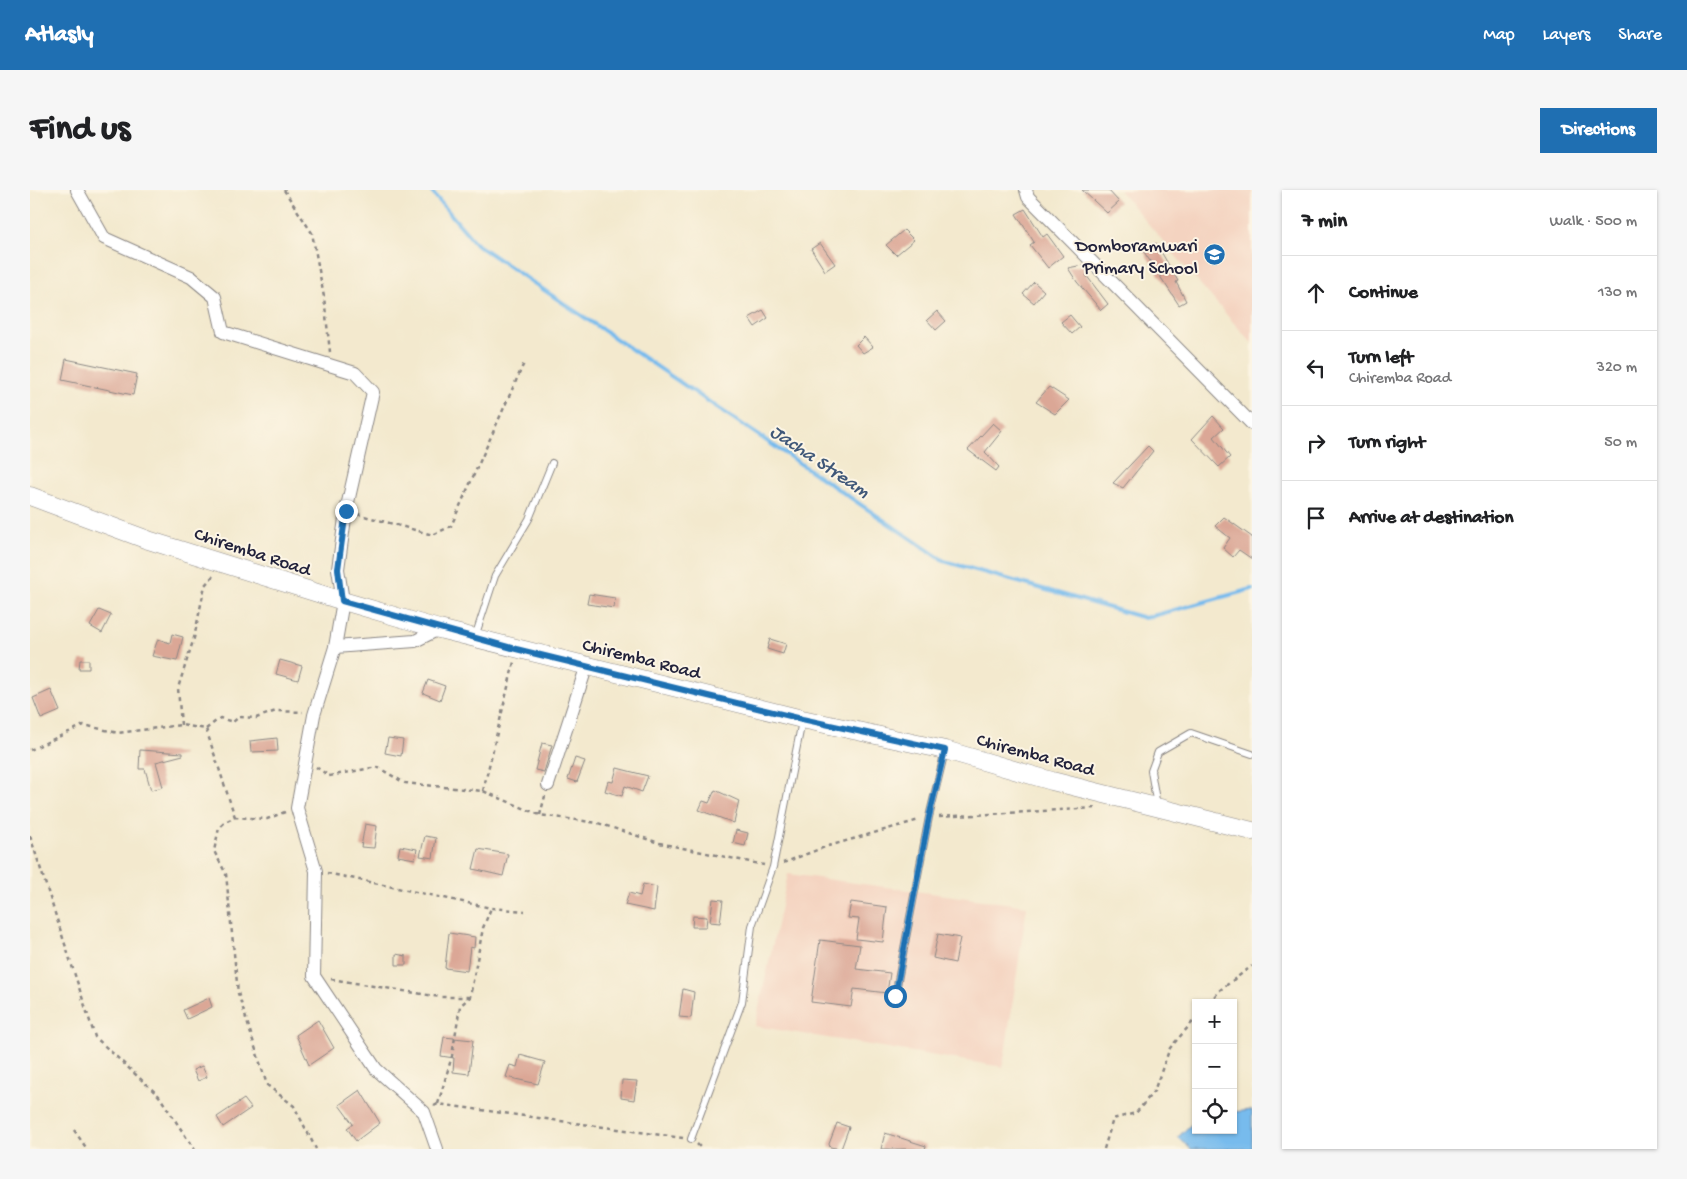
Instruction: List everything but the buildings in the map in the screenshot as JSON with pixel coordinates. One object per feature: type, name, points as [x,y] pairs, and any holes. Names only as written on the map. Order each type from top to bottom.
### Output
[{"type":"main road","name":"Chiremba Road","points":[[30,496],[100,523],[342,601],[438,629],[802,719],[945,750],[1116,797],[1252,831]]},
{"type":"street","points":[[77,190],[104,238],[191,277],[214,297],[223,332],[355,374],[373,392],[346,511],[338,569],[342,601],[335,647],[314,715],[297,808],[316,871],[314,976],[376,1069],[424,1112],[437,1149]]},
{"type":"street","points":[[1026,190],[1028,197],[1252,424]]},
{"type":"street","points":[[335,647],[415,641],[438,629]]},
{"type":"street","points":[[548,785],[587,665]]},
{"type":"lane","points":[[475,638],[495,576],[529,519],[552,464]]},
{"type":"lane","points":[[691,1139],[742,1002],[752,926],[773,867],[802,719]]},
{"type":"lane","points":[[1157,807],[1151,771],[1158,752],[1166,747],[1192,733],[1252,754]]},
{"type":"lane","points":[[895,996],[929,817],[945,750]]},
{"type":"path","points":[[284,190],[312,234],[324,297],[331,366]]},
{"type":"path","points":[[346,511],[433,535],[451,526],[524,363]]},
{"type":"path","points":[[181,724],[178,688],[194,638],[204,584],[226,564]]},
{"type":"path","points":[[483,791],[516,649]]},
{"type":"path","points":[[30,750],[84,725],[118,733],[181,724],[206,729],[220,718],[233,722],[239,717],[256,718],[276,711],[297,710],[314,715]]},
{"type":"path","points":[[206,729],[235,817]]},
{"type":"path","points":[[305,760],[329,776],[376,767],[405,783],[483,791],[540,816],[598,823],[659,843],[773,867],[825,847],[929,817],[1102,807],[1116,797]]},
{"type":"path","points":[[540,816],[548,785]]},
{"type":"path","points":[[297,808],[267,819],[235,817],[219,828],[214,851],[226,874],[238,993],[267,1085],[294,1106],[316,1149]]},
{"type":"path","points":[[30,836],[95,1037],[158,1096],[194,1149]]},
{"type":"path","points":[[316,871],[491,908],[524,911]]},
{"type":"path","points":[[438,1104],[452,1056],[460,1006],[470,997],[483,928],[491,908]]},
{"type":"path","points":[[1212,999],[1220,990],[1252,966]]},
{"type":"path","points":[[314,976],[440,996],[470,997]]},
{"type":"path","points":[[1104,1149],[1113,1120],[1136,1113],[1154,1091],[1170,1048],[1192,1023]]},
{"type":"path","points":[[424,1112],[438,1104],[691,1139]]},
{"type":"path","points":[[74,1130],[87,1149]]},
{"type":"shaded area","name":"Domboramwari Primary School","points":[[1119,190],[1252,190],[1252,343],[1232,321]]},
{"type":"shaded area","points":[[788,874],[1027,906],[1003,1067],[755,1026]]},
{"type":"water","points":[[1252,1110],[1252,1149],[1191,1149],[1178,1137],[1192,1124],[1192,1134],[1237,1134],[1237,1112]]},
{"type":"waterway","name":"Jacha Stream","points":[[430,190],[476,244],[944,561],[1145,618],[1252,589]]},
{"type":"place","name":"Domboramwari Primary School","points":[[1214,255]]},
{"type":"route","points":[[346,511],[338,569],[342,601],[516,649],[802,719],[945,750],[929,817],[895,996]]}]
